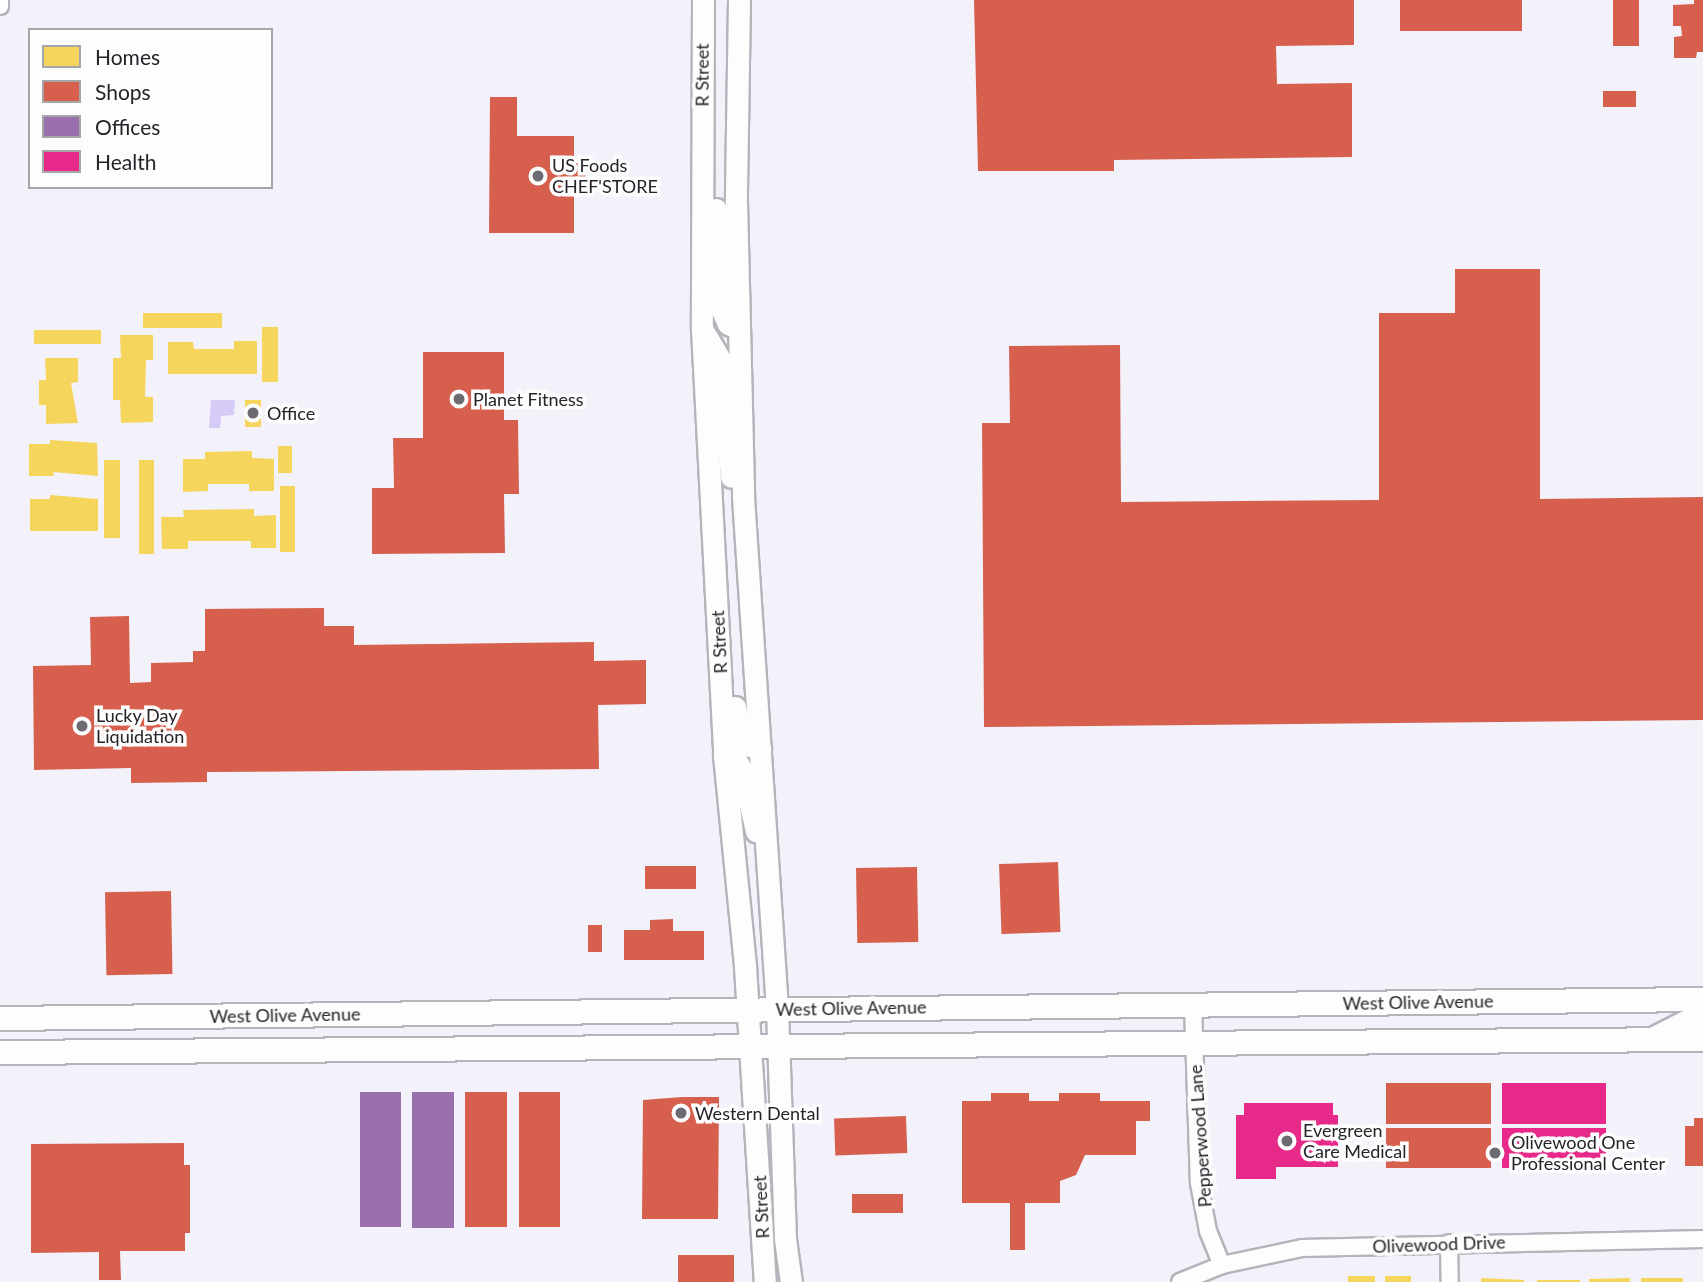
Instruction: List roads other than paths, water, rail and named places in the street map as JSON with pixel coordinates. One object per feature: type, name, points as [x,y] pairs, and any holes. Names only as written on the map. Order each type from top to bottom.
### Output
[{"type":"main road","name":"West Olive Avenue","points":[[0,1018],[1703,999]]},
{"type":"main road","points":[[1650,1039],[1688,1021],[1703,1021]]},
{"type":"main road","name":"West Olive Avenue","points":[[0,1052],[1703,1039]]},
{"type":"street","points":[[0,0],[0,6]]},
{"type":"street","name":"R Street","points":[[702,0],[702,329],[724,755],[748,1010],[765,1282]]},
{"type":"street","name":"R Street","points":[[739,0],[738,328],[743,496],[777,1009],[776,1047],[785,1239],[791,1282]]},
{"type":"street","points":[[702,182],[716,207],[721,308],[728,324],[738,328]]},
{"type":"street","points":[[702,329],[722,362],[728,464],[731,479],[743,496]]},
{"type":"street","points":[[718,607],[729,627],[737,733],[743,744],[760,749]]},
{"type":"street","points":[[724,755],[736,760],[742,770],[754,828],[765,844]]},
{"type":"street","name":"Pepperwood Lane","points":[[1194,1005],[1199,1183],[1208,1231],[1222,1265]]},
{"type":"street","name":"Olivewood Drive","points":[[1180,1282],[1222,1265],[1302,1248],[1703,1239]]},
{"type":"street","points":[[1449,1243],[1450,1282]]},
{"type":"street","points":[[763,1252],[775,1282]]},
{"type":"place","name":"US Foods CHEF'STORE","points":[[538,176]]},
{"type":"place","name":"Planet Fitness","points":[[459,399]]},
{"type":"place","name":"Office","points":[[253,413]]},
{"type":"place","name":"Lucky Day Liquidation","points":[[82,726]]},
{"type":"place","name":"Western Dental","points":[[681,1113]]},
{"type":"place","name":"Evergreen Care Medical","points":[[1287,1141]]},
{"type":"place","name":"Olivewood One Professional Center","points":[[1495,1153]]}]
